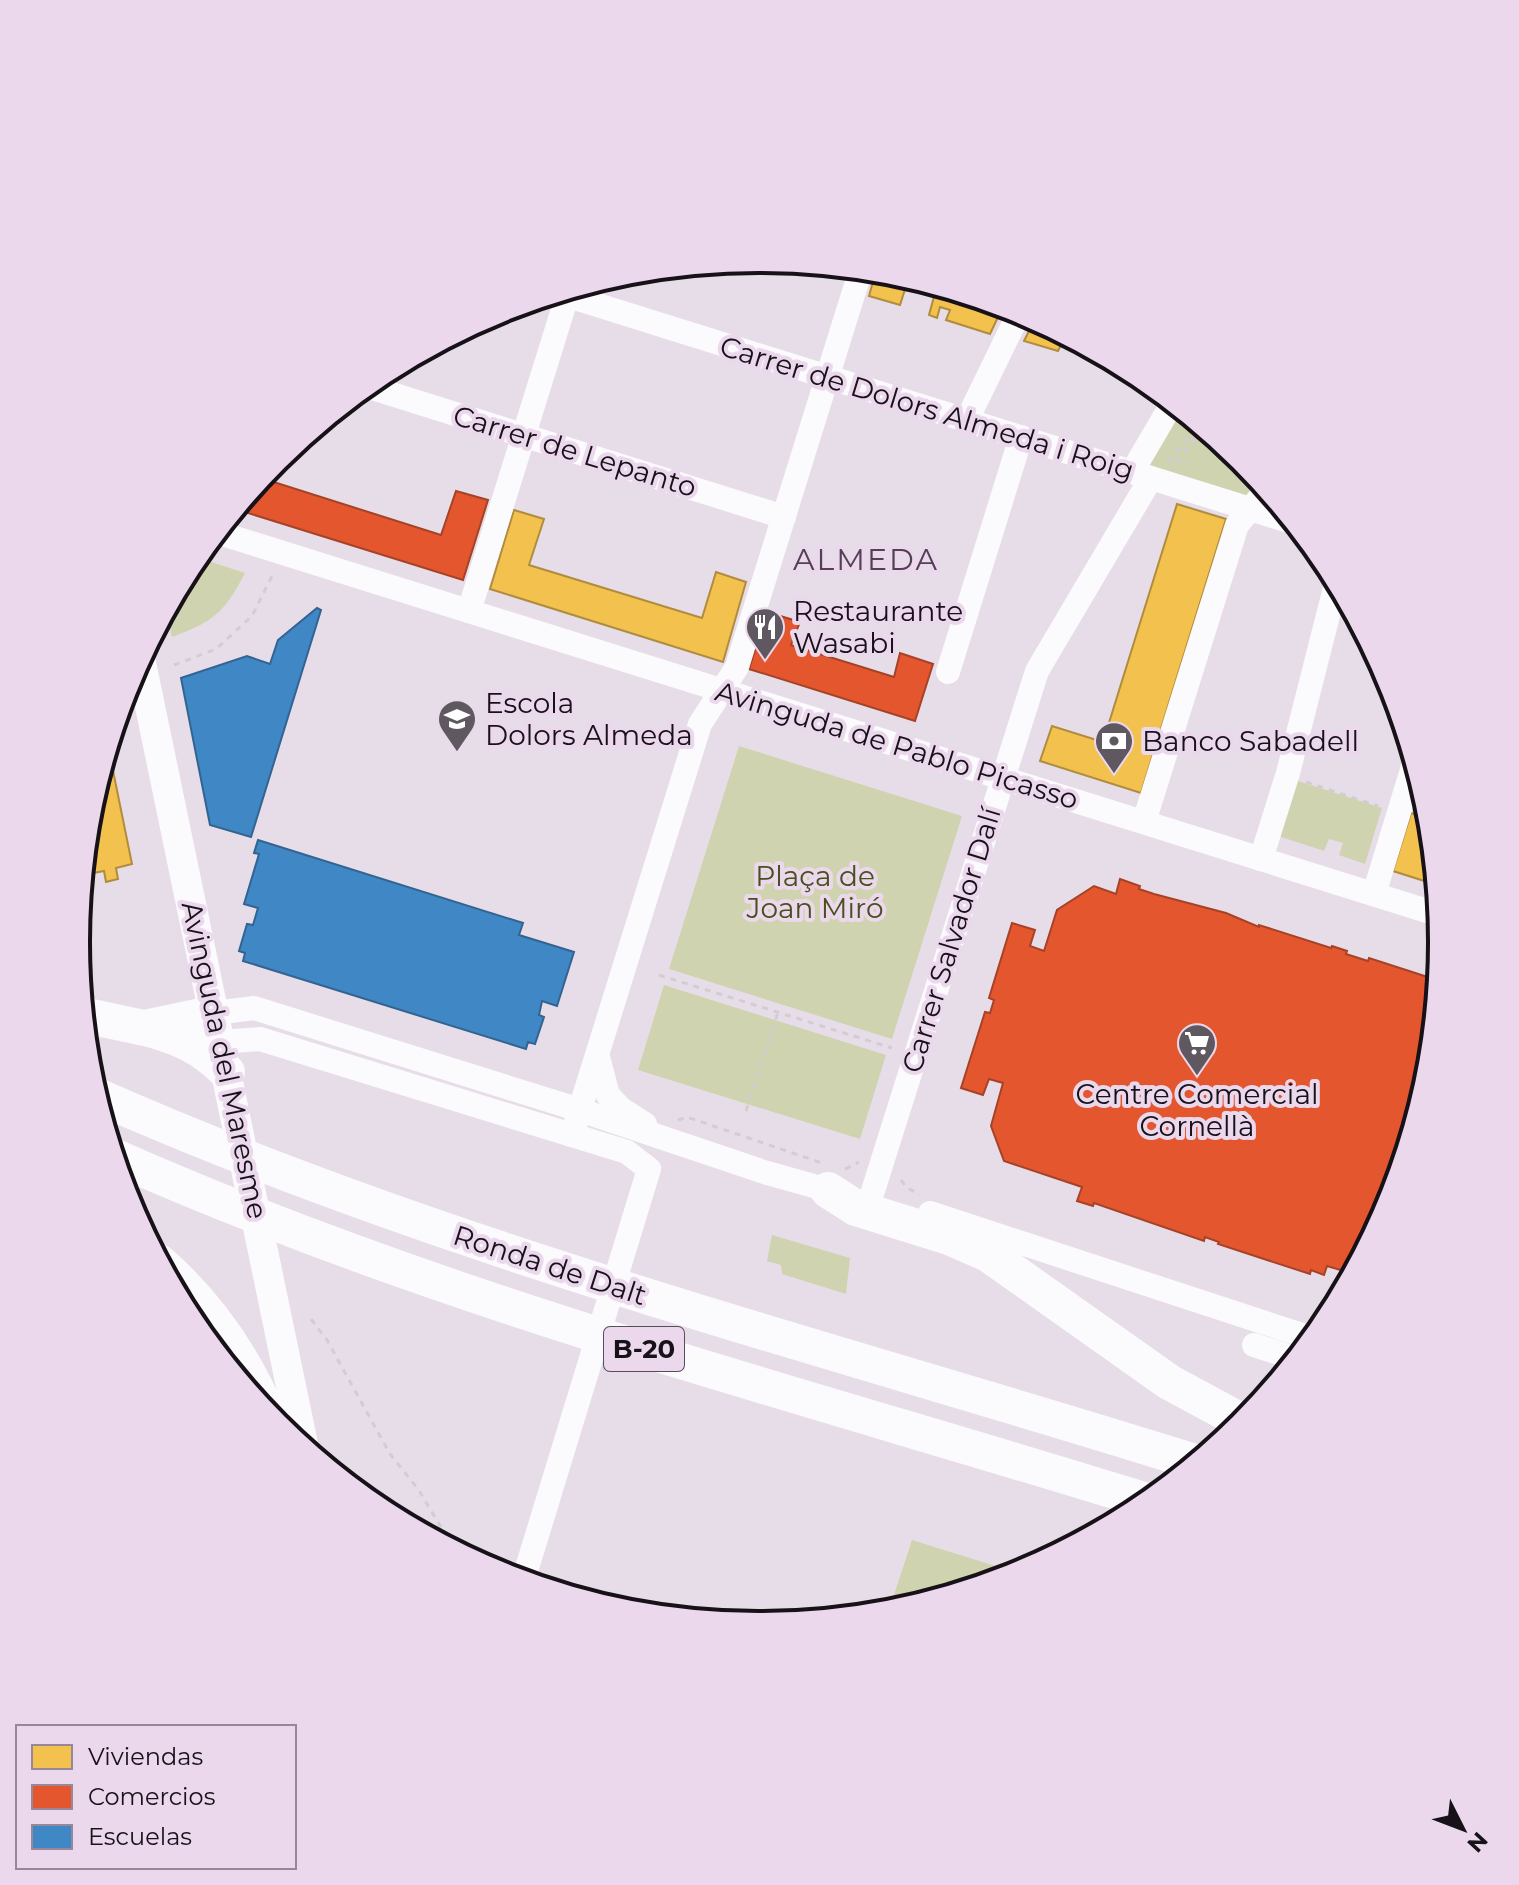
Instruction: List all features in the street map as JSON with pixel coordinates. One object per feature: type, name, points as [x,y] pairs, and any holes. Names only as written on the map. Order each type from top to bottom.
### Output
[{"type":"highway","points":[[95,1017],[221,1042],[211,1056],[190,1042],[144,1028]]},
{"type":"highway","name":"Ronda de Dalt","points":[[110,1101],[292,1176],[482,1244],[839,1356],[985,1396],[1185,1459]]},
{"type":"highway","name":"Ronda de Dalt","points":[[128,1162],[210,1199],[465,1292],[1134,1497]]},
{"type":"highway","points":[[829,1174],[856,1208],[949,1237],[988,1254],[1169,1382],[1233,1416]]},
{"type":"highway","points":[[190,1293],[220,1328],[251,1378]]},
{"type":"main road","name":"Avinguda del Maresme","points":[[152,661],[221,1042],[300,1429]]},
{"type":"street","points":[[572,1135],[700,724],[737,667],[857,281]]},
{"type":"street","name":"Carrer de Dolors Almeda i Roig","points":[[580,298],[1276,517]]},
{"type":"street","points":[[469,611],[562,303]]},
{"type":"street","points":[[967,420],[1014,323]]},
{"type":"street","name":"Carrer de Lepanto","points":[[381,391],[784,517]]},
{"type":"street","name":"Carrer Salvador Dalí","points":[[872,1194],[1037,671],[1142,475],[1169,412]]},
{"type":"street","points":[[948,672],[1021,437]]},
{"type":"street","points":[[1144,822],[1237,525],[1260,498]]},
{"type":"street","name":"Avinguda de Pablo Picasso","points":[[228,536],[1428,911]]},
{"type":"street","points":[[1261,859],[1287,775],[1333,598]]},
{"type":"street","points":[[1374,894],[1409,781]]},
{"type":"street","points":[[221,1042],[254,1008],[580,1110],[673,1132]]},
{"type":"street","points":[[221,1042],[260,1039],[627,1152],[649,1169]]},
{"type":"street","points":[[597,1055],[605,1087],[613,1101],[703,1151]]},
{"type":"street","points":[[527,1570],[649,1169],[656,1157],[664,1153],[703,1151],[829,1174],[872,1194],[1301,1335]]},
{"type":"street","points":[[1254,1345],[1286,1356]]},
{"type":"path","points":[[1178,463],[1197,435]]},
{"type":"path","points":[[153,660],[216,649],[252,616],[272,576]]},
{"type":"path","points":[[1287,775],[1386,808]]},
{"type":"path","points":[[659,975],[892,1048]]},
{"type":"path","points":[[746,1111],[778,1012]]},
{"type":"path","points":[[673,1132],[682,1118],[687,1117],[829,1174],[858,1163],[865,1154]]},
{"type":"path","points":[[311,1319],[327,1340],[390,1454],[418,1489],[444,1533]]},
{"type":"green space","points":[[1172,415],[1255,492],[1253,498],[1160,475],[1149,465]]},
{"type":"green space","points":[[210,561],[245,573],[231,597],[216,614],[172,637],[170,627]]},
{"type":"green space","name":"Plaça de Joan Miró","points":[[739,746],[962,816],[892,1039],[669,969]]},
{"type":"green space","points":[[1292,779],[1382,808],[1365,864],[1339,855],[1343,843],[1329,839],[1324,851],[1275,835]]},
{"type":"green space","points":[[664,985],[886,1055],[860,1139],[638,1070]]},
{"type":"green space","points":[[772,1235],[850,1258],[846,1294],[782,1274],[781,1265],[767,1261]]},
{"type":"green space","points":[[912,1540],[999,1567],[933,1589],[893,1598]]},
{"type":"building: Viviendas","points":[[873,283],[905,289],[900,305],[869,296]]},
{"type":"building: Viviendas","points":[[934,296],[998,317],[990,334],[946,320],[950,310],[940,307],[937,318],[929,315]]},
{"type":"building: Viviendas","points":[[1029,330],[1061,345],[1058,351],[1024,341]]},
{"type":"building: Viviendas","points":[[1177,504],[1226,519],[1141,793],[1040,761],[1052,726],[1103,742]]},
{"type":"building: Viviendas","points":[[514,510],[544,519],[529,565],[702,618],[716,572],[746,582],[723,662],[490,589]]},
{"type":"building: Viviendas","points":[[113,770],[132,864],[116,868],[118,879],[106,882],[104,871],[94,873]]},
{"type":"building: Viviendas","points":[[1411,813],[1416,815],[1426,882],[1393,871]]},
{"type":"building: Comercios","points":[[274,482],[441,535],[456,491],[488,500],[463,580],[246,513]]},
{"type":"building: Comercios","points":[[767,612],[800,622],[791,645],[894,677],[900,653],[933,664],[915,721],[749,669]]},
{"type":"building: Comercios","name":"Centre Comercial Cornellà","points":[[1120,879],[1154,894],[1226,913],[1259,927],[1332,946],[1347,951],[1346,954],[1428,977],[1423,1030],[1406,1116],[1378,1199],[1343,1271],[1327,1266],[1324,1275],[1311,1270],[1310,1274],[1205,1237],[1204,1241],[1094,1203],[1093,1206],[1077,1201],[1082,1187],[1004,1161],[991,1126],[1003,1083],[989,1079],[983,1095],[961,1088],[985,1012],[990,1013],[994,1000],[989,998],[1012,923],[1035,930],[1030,946],[1044,951],[1057,910],[1094,886],[1116,894]]},
{"type":"building: Escuelas","points":[[317,608],[321,610],[251,837],[210,825],[181,678],[247,656],[270,664],[278,640]]},
{"type":"building: Escuelas","points":[[258,840],[523,923],[519,935],[574,952],[557,1006],[542,1001],[539,1015],[544,1017],[535,1044],[528,1042],[526,1049],[243,961],[245,953],[239,951],[247,924],[253,925],[258,908],[244,904],[259,854],[254,853]]},
{"type":"place","name":"Restaurante Wasabi","points":[[765,661]]},
{"type":"place","name":"Escola Dolors Almeda","points":[[457,753]]},
{"type":"place","name":"Banco Sabadell","points":[[1114,775]]},
{"type":"place","name":"Centre Comercial Cornellà","points":[[1197,1077]]},
{"type":"district","name":"ALMEDA","points":[[866,560]]}]
